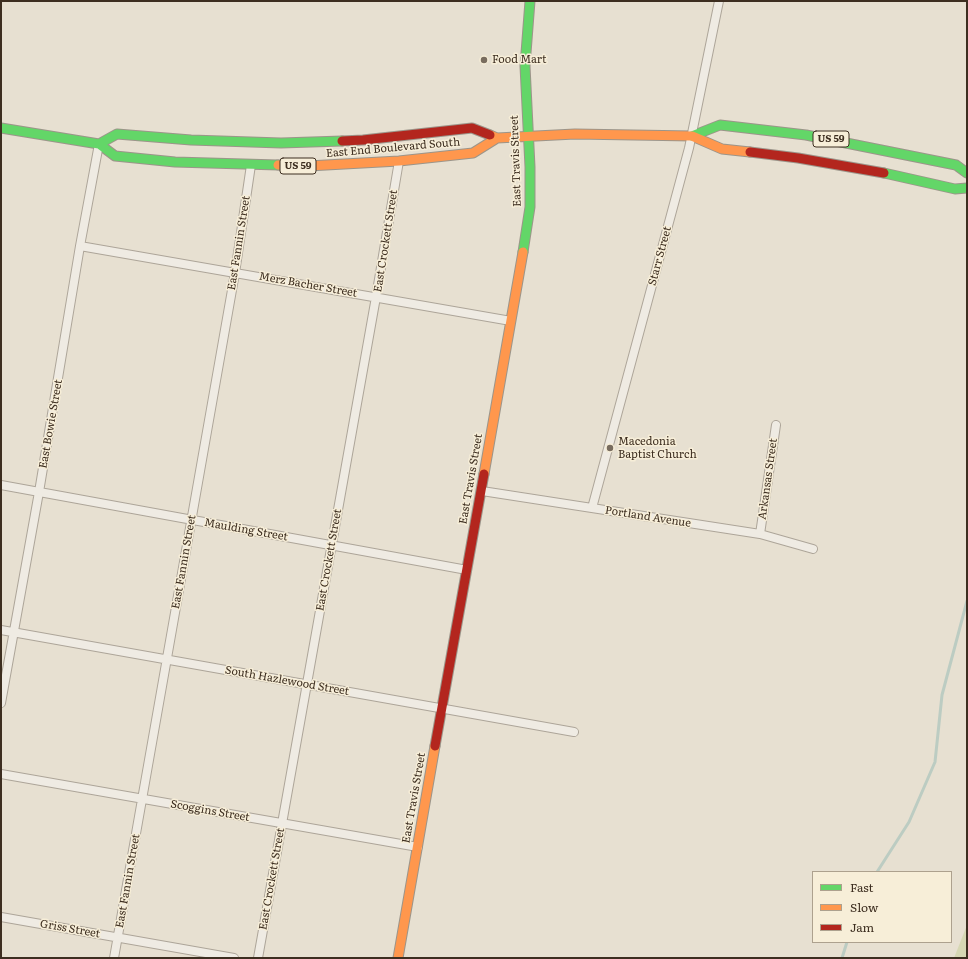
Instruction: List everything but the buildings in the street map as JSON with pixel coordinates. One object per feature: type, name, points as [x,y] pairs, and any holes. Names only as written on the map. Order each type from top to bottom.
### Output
[{"type":"main road","name":"East Travis Street","points":[[398,958],[482,491],[530,207],[530,167],[525,66],[530,1]]},
{"type":"main road","name":"East End Boulevard South","points":[[692,136],[720,125],[799,134],[866,146],[956,165],[967,173]]},
{"type":"main road","name":"East End Boulevard South","points":[[1,128],[99,144],[115,156],[175,162],[251,165],[308,166],[399,161],[473,153],[497,138]]},
{"type":"main road","name":"East End Boulevard South","points":[[99,144],[117,134],[191,140],[257,143],[363,140],[472,128],[497,138],[582,134],[692,136],[722,149],[798,158],[893,175],[955,189],[967,188]]},
{"type":"street","name":"Starr Street","points":[[592,508],[692,136],[719,1]]},
{"type":"street","name":"East Bowie Street","points":[[1,703],[99,144]]},
{"type":"street","name":"East Crockett Street","points":[[258,958],[399,161]]},
{"type":"street","name":"East Fannin Street","points":[[114,958],[235,273],[251,165]]},
{"type":"street","name":"Merz Bacher Street","points":[[80,246],[511,321]]},
{"type":"street","name":"Arkansas Street","points":[[760,534],[776,424]]},
{"type":"street","name":"Maulding Street","points":[[1,485],[467,570]]},
{"type":"street","name":"Portland Avenue","points":[[482,491],[760,534],[813,549]]},
{"type":"street","name":"South Hazlewood Street","points":[[1,630],[574,732]]},
{"type":"street","name":"Scoggins Street","points":[[1,774],[418,847]]},
{"type":"street","name":"Griss Street","points":[[1,917],[234,958]]},
{"type":"green space","points":[[967,925],[967,958],[954,958]]},
{"type":"waterway","points":[[878,871],[909,822],[935,762],[942,695],[967,601]]},
{"type":"waterway","points":[[842,958],[847,943]]},
{"type":"traffic: fast","points":[[523,252],[530,207],[530,167],[525,66],[530,1]]},
{"type":"traffic: fast","points":[[692,136],[720,125],[806,135],[956,165],[967,173]]},
{"type":"traffic: fast","points":[[1,128],[99,144],[115,156],[175,162],[278,165]]},
{"type":"traffic: fast","points":[[99,144],[117,134],[191,140],[281,143],[342,141]]},
{"type":"traffic: fast","points":[[884,173],[955,189],[967,188]]},
{"type":"traffic: slow","points":[[490,135],[497,138],[575,134],[692,136],[722,149],[750,152]]},
{"type":"traffic: slow","points":[[278,165],[308,166],[399,161],[473,153],[497,138]]},
{"type":"traffic: slow","points":[[484,474],[523,252]]},
{"type":"traffic: slow","points":[[398,958],[435,746]]},
{"type":"traffic: jam","points":[[342,141],[472,128],[490,135]]},
{"type":"traffic: jam","points":[[750,152],[798,158],[884,173]]},
{"type":"traffic: jam","points":[[435,746],[484,474]]},
{"type":"place","name":"Food Mart","points":[[484,60]]},
{"type":"place","name":"Macedonia Baptist Church","points":[[610,448]]}]
